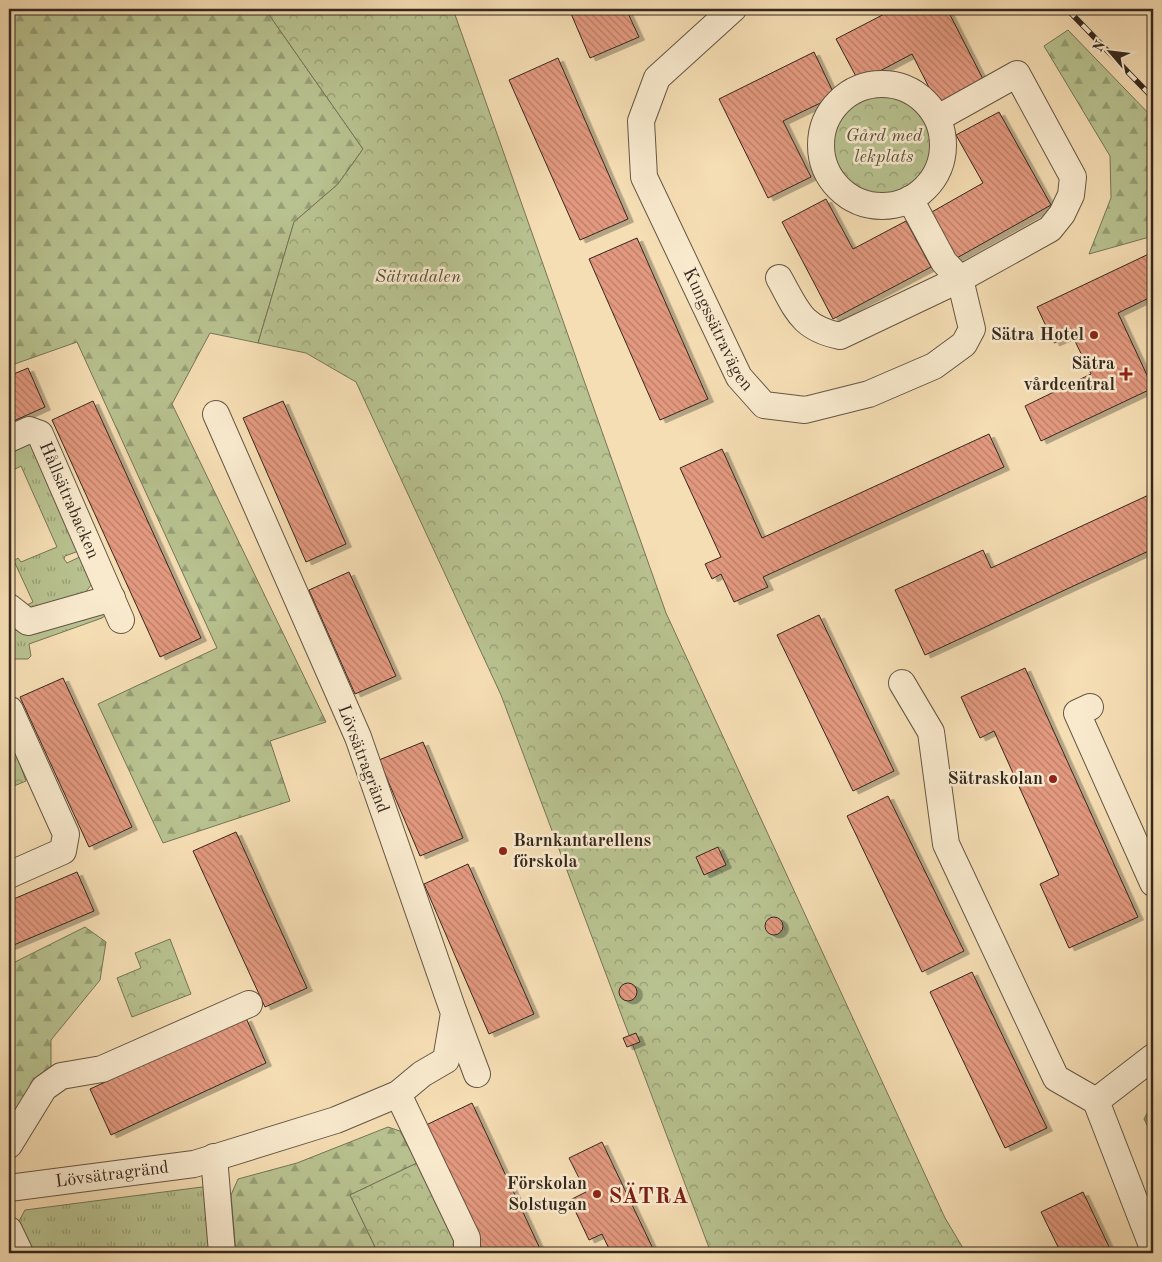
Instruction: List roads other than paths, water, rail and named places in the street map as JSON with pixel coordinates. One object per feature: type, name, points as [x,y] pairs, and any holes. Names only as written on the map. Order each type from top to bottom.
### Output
[{"type":"street","name":"Kungssätravägen","points":[[733,9],[657,78],[641,120],[644,177],[740,377],[764,405],[805,410],[869,394],[934,366],[964,344],[972,329],[960,279],[944,262],[910,199]]},
{"type":"street","points":[[779,278],[800,316],[811,326],[840,336],[960,279],[1050,229],[1062,214],[1071,195],[1073,177],[1017,74],[938,118]]},
{"type":"street","points":[[874,84],[899,86],[922,98],[938,118],[944,142],[940,168],[925,189],[910,199],[904,202],[878,206],[854,199],[834,183],[823,160],[822,135],[831,111],[850,93],[874,84]]},
{"type":"street","name":"Lövsätragränd","points":[[9,1188],[194,1164],[336,1120],[398,1094],[422,1074],[446,1060],[454,1013],[358,737],[216,414]]},
{"type":"street","name":"Hållsätrabacken","points":[[9,439],[29,430],[40,434],[116,609],[28,622],[9,607]]},
{"type":"street","points":[[902,683],[931,732],[946,844],[1056,1078],[1096,1101],[1153,1248]]},
{"type":"street","points":[[1090,707],[1077,713],[1130,805],[1153,883]]},
{"type":"street","points":[[9,710],[66,834],[62,851],[9,875]]},
{"type":"street","points":[[9,1145],[44,1088],[61,1076],[102,1069],[249,1004]]},
{"type":"street","points":[[454,1013],[477,1074]]},
{"type":"street","points":[[1096,1101],[1153,1057]]},
{"type":"street","points":[[398,1094],[467,1238],[468,1253]]},
{"type":"street","points":[[214,1157],[222,1253]]},
{"type":"street","points":[[9,1230],[20,1253]]},
{"type":"railway","points":[[1067,9],[1153,98]]},
{"type":"place","name":"Sätra Hotel","points":[[1094,335]]},
{"type":"place","name":"Sätra vårdcentral","points":[[1126,374]]},
{"type":"place","name":"Sätraskolan","points":[[1053,779]]},
{"type":"place","name":"Barnkantarellens förskola","points":[[503,851]]},
{"type":"place","name":"Förskolan Solstugan","points":[[597,1194]]},
{"type":"district","name":"SÄTRA","points":[[649,1197]]},
{"type":"park label","name":"Gård med lekplats","points":[[884,146]]},
{"type":"park label","name":"Sätradalen","points":[[418,277]]}]
